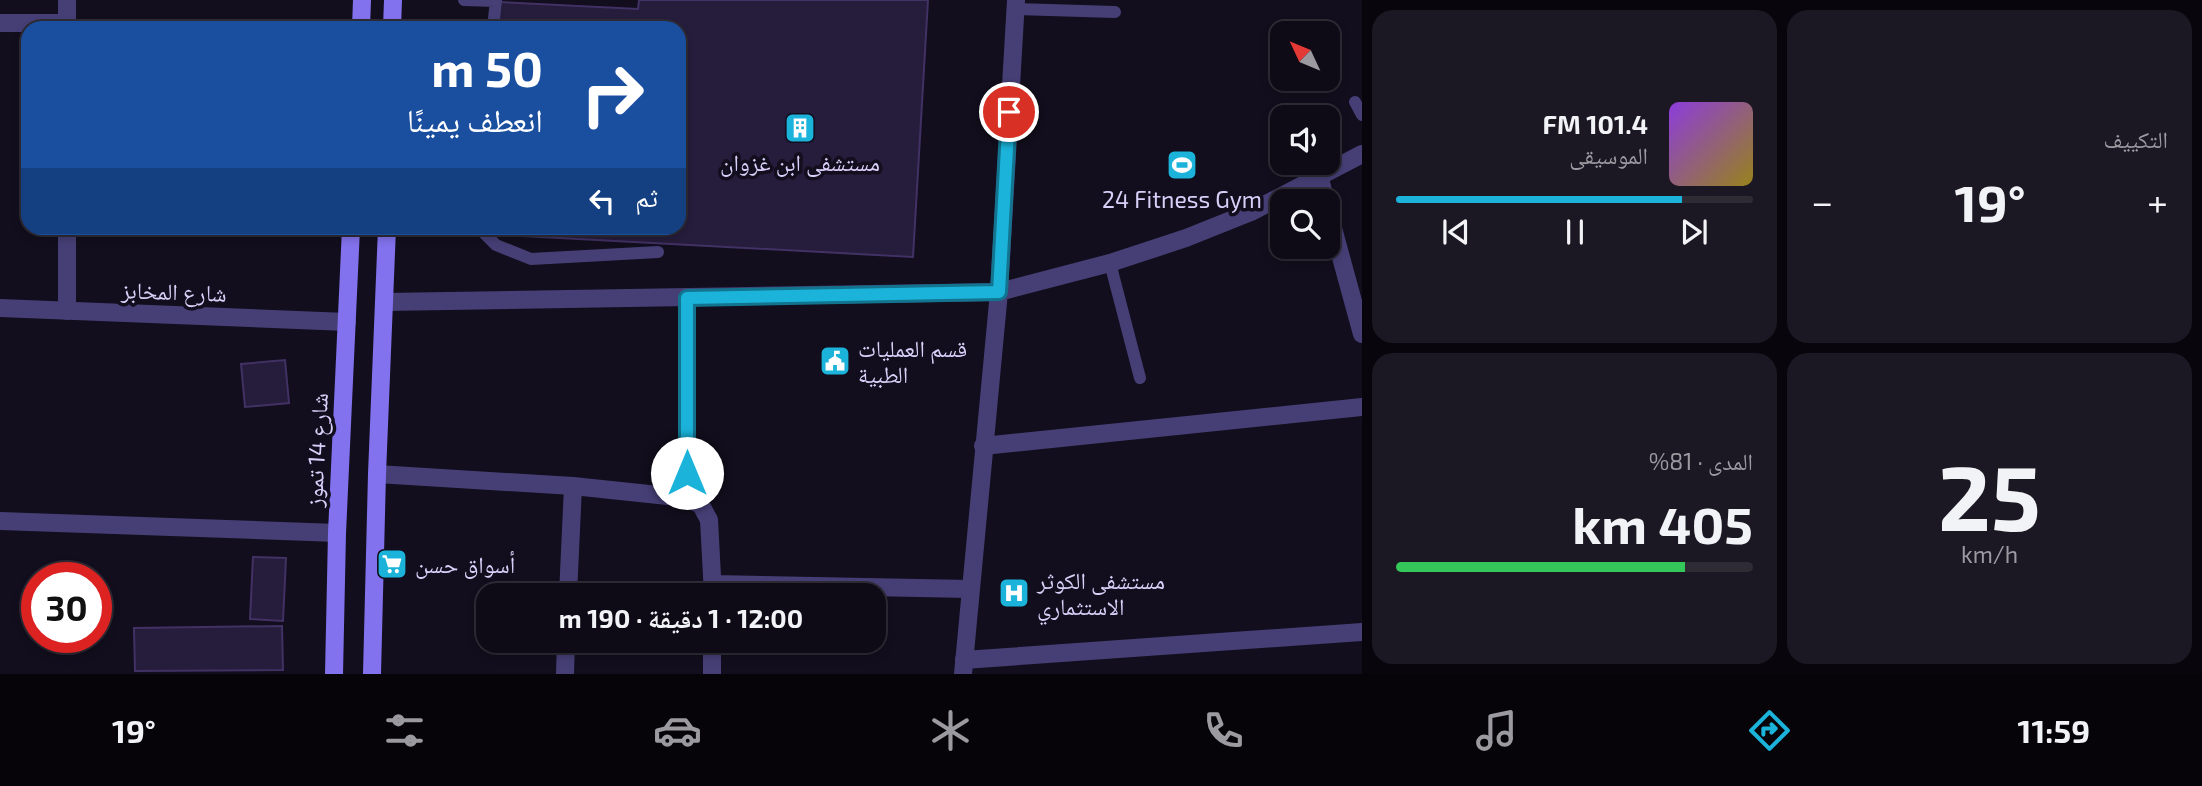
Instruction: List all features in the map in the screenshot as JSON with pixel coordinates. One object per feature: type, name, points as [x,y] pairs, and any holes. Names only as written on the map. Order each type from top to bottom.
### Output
[{"type":"main road","points":[[361,21],[362,0]]},
{"type":"main road","points":[[392,21],[393,0]]},
{"type":"main road","name":"شارع 14 تموز","points":[[334,674],[337,533],[351,235]]},
{"type":"main road","points":[[372,674],[387,235]]},
{"type":"street","points":[[67,0],[67,21]]},
{"type":"street","points":[[1015,4],[999,292],[964,667],[1362,632]]},
{"type":"street","points":[[0,23],[21,24]]},
{"type":"street","points":[[385,302],[999,292],[1110,263],[1186,239],[1251,212],[1362,154]]},
{"type":"street","points":[[1319,176],[1323,189]]},
{"type":"street","points":[[67,235],[67,311]]},
{"type":"street","points":[[1340,254],[1362,334]]},
{"type":"street","points":[[687,298],[687,498]]},
{"type":"street","name":"شارع المخابز","points":[[0,308],[346,322]]},
{"type":"street","points":[[983,446],[1362,407]]},
{"type":"street","points":[[377,474],[573,486],[687,498],[701,505],[709,520],[713,583]]},
{"type":"street","points":[[569,583],[573,486]]},
{"type":"street","points":[[0,521],[337,533]]},
{"type":"street","points":[[886,589],[970,589]]},
{"type":"street","points":[[565,674],[566,653]]},
{"type":"street","points":[[712,653],[712,674]]},
{"type":"lane","points":[[464,0],[496,0],[494,21]]},
{"type":"lane","points":[[1015,4],[1115,12]]},
{"type":"lane","points":[[1355,102],[1362,115]]},
{"type":"lane","points":[[485,235],[496,245],[531,259],[658,252]]},
{"type":"lane","points":[[1110,263],[1140,378]]},
{"type":"building","name":"مستشفى ابن غزوان","points":[[639,0],[928,0],[913,257],[505,235],[686,235],[686,21],[499,21],[500,2],[638,9]]},
{"type":"building","points":[[285,360],[289,403],[245,407],[241,364]]},
{"type":"building","points":[[253,557],[286,558],[283,621],[250,619]]},
{"type":"building","points":[[282,626],[283,670],[135,671],[134,628]]},
{"type":"place","name":"مستشفى ابن غزوان","points":[[800,128]]},
{"type":"place","name":"24 Fitness Gym","points":[[1182,165]]},
{"type":"place","name":"قسم العمليات الطبية","points":[[835,361]]},
{"type":"place","name":"أسواق حسن","points":[[392,564]]},
{"type":"place","name":"مستشفى الكوثر الاستثماري","points":[[1014,593]]},
{"type":"route","points":[[687,473],[687,298],[999,292],[1009,112]]}]
